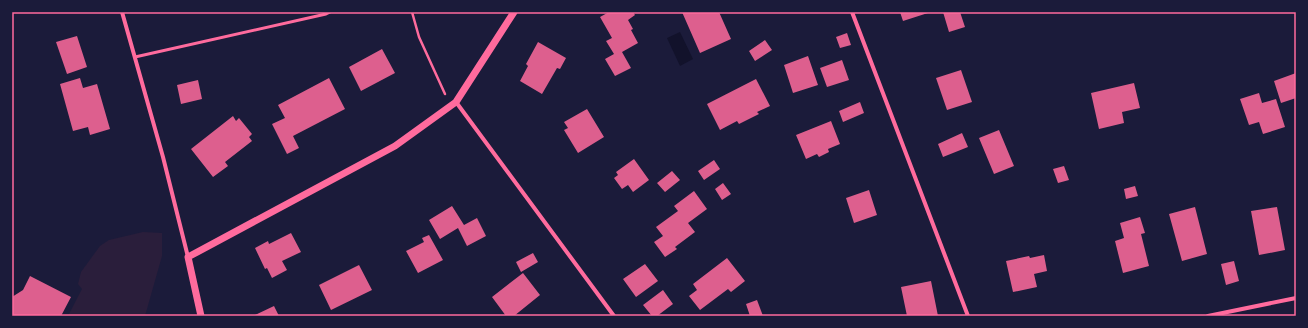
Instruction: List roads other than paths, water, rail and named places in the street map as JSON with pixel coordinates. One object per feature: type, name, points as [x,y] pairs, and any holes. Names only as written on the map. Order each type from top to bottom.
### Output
[{"type":"street","points":[[122,12],[163,157],[201,316]]},
{"type":"street","points":[[188,257],[395,146],[456,102],[514,12]]},
{"type":"street","points":[[852,12],[968,316]]},
{"type":"street","points":[[456,102],[614,316]]},
{"type":"street","points":[[1208,316],[1296,298]]},
{"type":"lane","points":[[135,57],[330,12]]}]
